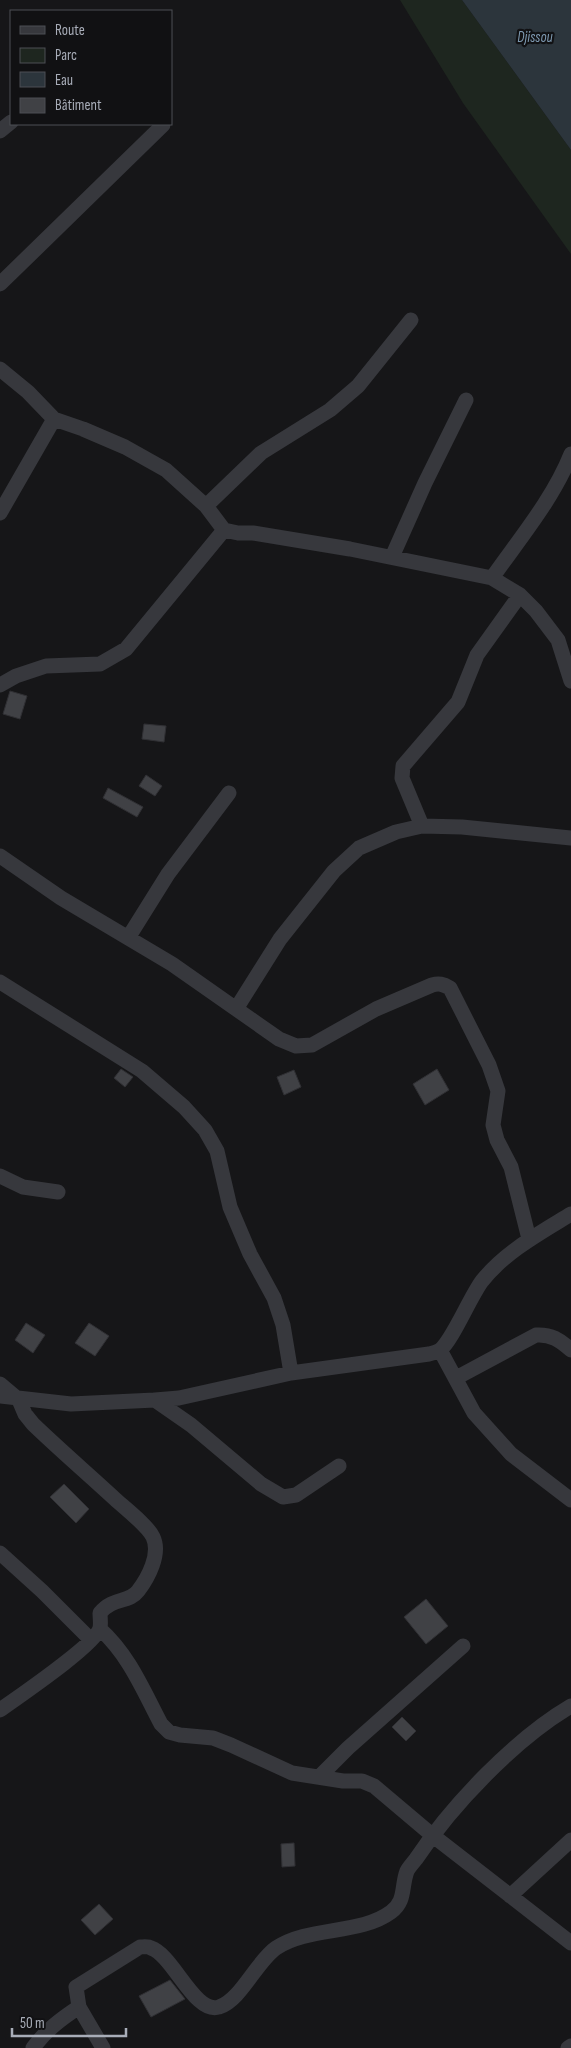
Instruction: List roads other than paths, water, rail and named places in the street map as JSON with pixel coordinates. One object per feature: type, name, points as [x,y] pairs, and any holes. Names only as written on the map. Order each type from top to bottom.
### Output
[{"type":"street","points":[[0,131],[10,123]]},
{"type":"street","points":[[0,284],[163,125]]},
{"type":"street","points":[[206,506],[261,453],[330,410],[358,386],[411,320]]},
{"type":"street","points":[[0,369],[28,392],[54,419],[125,447],[166,470],[206,506],[224,530],[238,533],[253,533],[392,557],[492,578],[520,595],[565,640],[571,681]]},
{"type":"street","points":[[392,557],[425,483],[466,400]]},
{"type":"street","points":[[0,513],[54,419]]},
{"type":"street","points":[[492,578],[545,503],[566,468],[571,454]]},
{"type":"street","points":[[0,685],[16,676],[46,666],[100,664],[126,649],[224,530]]},
{"type":"street","points":[[422,826],[402,778],[403,766],[458,702],[477,655],[520,595]]},
{"type":"street","points":[[128,938],[168,874],[228,793]]},
{"type":"street","points":[[236,1009],[280,939],[334,871],[359,848],[396,832],[422,826],[462,827],[571,838]]},
{"type":"street","points":[[0,856],[60,898],[172,964],[279,1039],[296,1046],[312,1045],[376,1009],[432,985],[439,983],[450,988],[489,1064],[498,1091],[494,1125],[497,1140],[511,1167],[529,1239]]},
{"type":"street","points":[[0,982],[142,1072],[184,1107],[204,1130],[217,1151],[234,1215],[250,1254],[274,1298],[283,1325],[291,1373]]},
{"type":"street","points":[[0,1176],[22,1187],[58,1192]]},
{"type":"street","points":[[0,1396],[19,1400],[72,1404],[179,1398],[291,1373],[429,1354],[440,1350],[447,1341],[483,1280],[529,1239],[571,1214]]},
{"type":"street","points":[[456,1378],[514,1345],[536,1335],[548,1334],[563,1342],[571,1350]]},
{"type":"street","points":[[440,1350],[474,1413],[511,1454],[571,1500]]},
{"type":"street","points":[[0,1384],[19,1400],[25,1414],[33,1424],[135,1516],[153,1538],[155,1554],[148,1574],[137,1592],[128,1598],[106,1605],[100,1613],[96,1634],[76,1654],[0,1710]]},
{"type":"street","points":[[155,1400],[191,1425],[261,1484],[283,1497],[296,1495],[339,1466]]},
{"type":"street","points":[[0,1553],[42,1591],[96,1634],[116,1643],[128,1660],[161,1724],[169,1732],[213,1738],[292,1773],[343,1781],[362,1781],[374,1786],[432,1835],[571,1943]]},
{"type":"street","points":[[319,1777],[348,1748],[463,1646]]},
{"type":"street","points":[[103,2048],[79,2007],[76,1987],[140,1947],[150,1947],[161,1953],[197,1998],[209,2008],[220,2007],[234,1996],[269,1954],[287,1941],[368,1923],[390,1912],[401,1902],[407,1872],[432,1835],[523,1740],[548,1720],[571,1706]]},
{"type":"street","points":[[510,1896],[571,1840]]},
{"type":"street","points":[[33,2048],[48,2030],[79,2007]]},
{"type":"water","name":"Djissou","points":[[462,0],[571,0],[571,150]]}]
